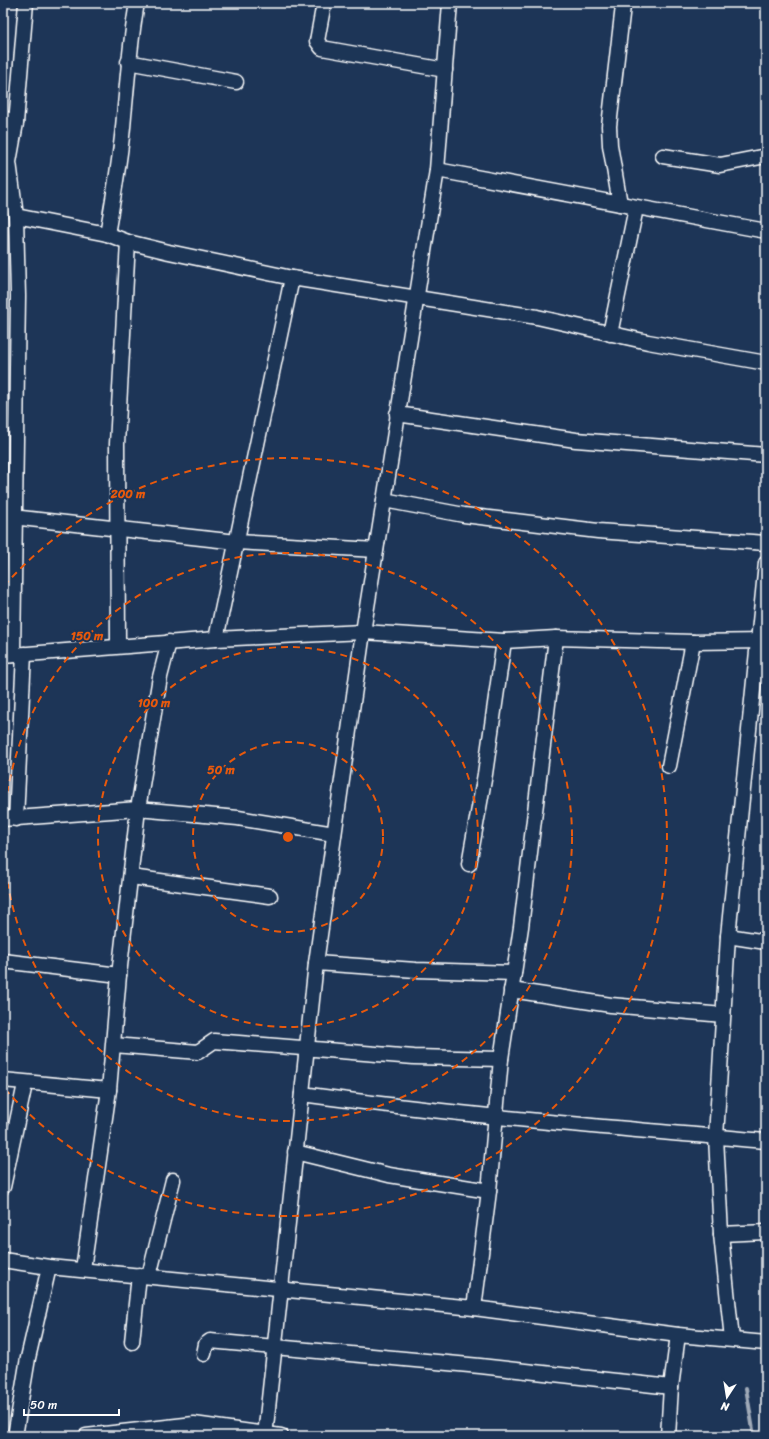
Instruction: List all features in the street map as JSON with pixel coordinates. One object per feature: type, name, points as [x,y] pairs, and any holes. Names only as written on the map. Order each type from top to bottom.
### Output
[{"type":"street","points":[[26,3],[16,124],[6,165],[16,216],[18,296],[9,516],[14,655],[10,819],[138,809],[238,818],[334,834]]},
{"type":"street","points":[[107,234],[119,166],[128,62],[137,3]]},
{"type":"street","points":[[324,3],[317,41],[322,48],[445,70]]},
{"type":"street","points":[[265,1435],[316,963],[363,632],[437,170],[450,3]]},
{"type":"street","points":[[620,204],[610,145],[609,126],[623,6]]},
{"type":"street","points":[[128,62],[236,82]]},
{"type":"street","points":[[3,118],[16,124]]},
{"type":"street","points":[[663,156],[720,165],[766,156]]},
{"type":"street","points":[[437,170],[766,231]]},
{"type":"street","points":[[610,334],[636,208]]},
{"type":"street","points":[[16,216],[107,234],[128,242],[169,252],[292,278],[416,296],[537,317],[707,354],[766,363]]},
{"type":"street","points":[[118,645],[119,528],[117,444],[128,242]]},
{"type":"street","points":[[216,638],[292,278]]},
{"type":"street","points":[[397,414],[576,440],[766,455]]},
{"type":"street","points":[[384,500],[464,515],[590,530],[766,543]]},
{"type":"street","points":[[9,516],[237,542],[376,550]]},
{"type":"street","points":[[732,1339],[720,1234],[716,1137],[728,936],[762,641],[766,563]]},
{"type":"street","points":[[14,655],[118,645],[216,638],[363,632],[504,642],[556,638],[693,642],[762,641]]},
{"type":"street","points":[[474,1308],[489,1191],[501,1059],[521,927],[556,638]]},
{"type":"street","points":[[83,1269],[109,1090],[119,975],[138,809],[160,678],[169,642]]},
{"type":"street","points":[[469,864],[485,774],[504,642]]},
{"type":"street","points":[[669,766],[693,642]]},
{"type":"street","points":[[131,876],[270,896]]},
{"type":"street","points":[[728,936],[766,942]]},
{"type":"street","points":[[3,961],[119,975]]},
{"type":"street","points":[[316,963],[416,970],[514,973]]},
{"type":"street","points":[[511,990],[612,1005],[723,1015]]},
{"type":"street","points":[[114,1045],[198,1052],[214,1041],[414,1057],[501,1059]]},
{"type":"street","points":[[3,1080],[25,1084],[109,1090]]},
{"type":"street","points":[[3,1187],[25,1084]]},
{"type":"street","points":[[302,1094],[406,1108],[766,1141]]},
{"type":"street","points":[[295,1152],[389,1175],[489,1191]]},
{"type":"street","points":[[132,1342],[144,1275],[173,1180]]},
{"type":"street","points":[[720,1234],[766,1232]]},
{"type":"street","points":[[3,1260],[49,1267],[83,1269],[281,1290],[474,1308],[678,1335],[766,1343]]},
{"type":"street","points":[[15,1436],[28,1358],[49,1267]]},
{"type":"street","points":[[668,1436],[671,1387],[678,1335]]},
{"type":"street","points":[[204,1354],[206,1344],[210,1341],[274,1346],[671,1387]]},
{"type":"street","points":[[86,1436],[194,1424],[281,1436]]},
{"type":"waterway","points":[[746,1388],[754,1436]]}]
